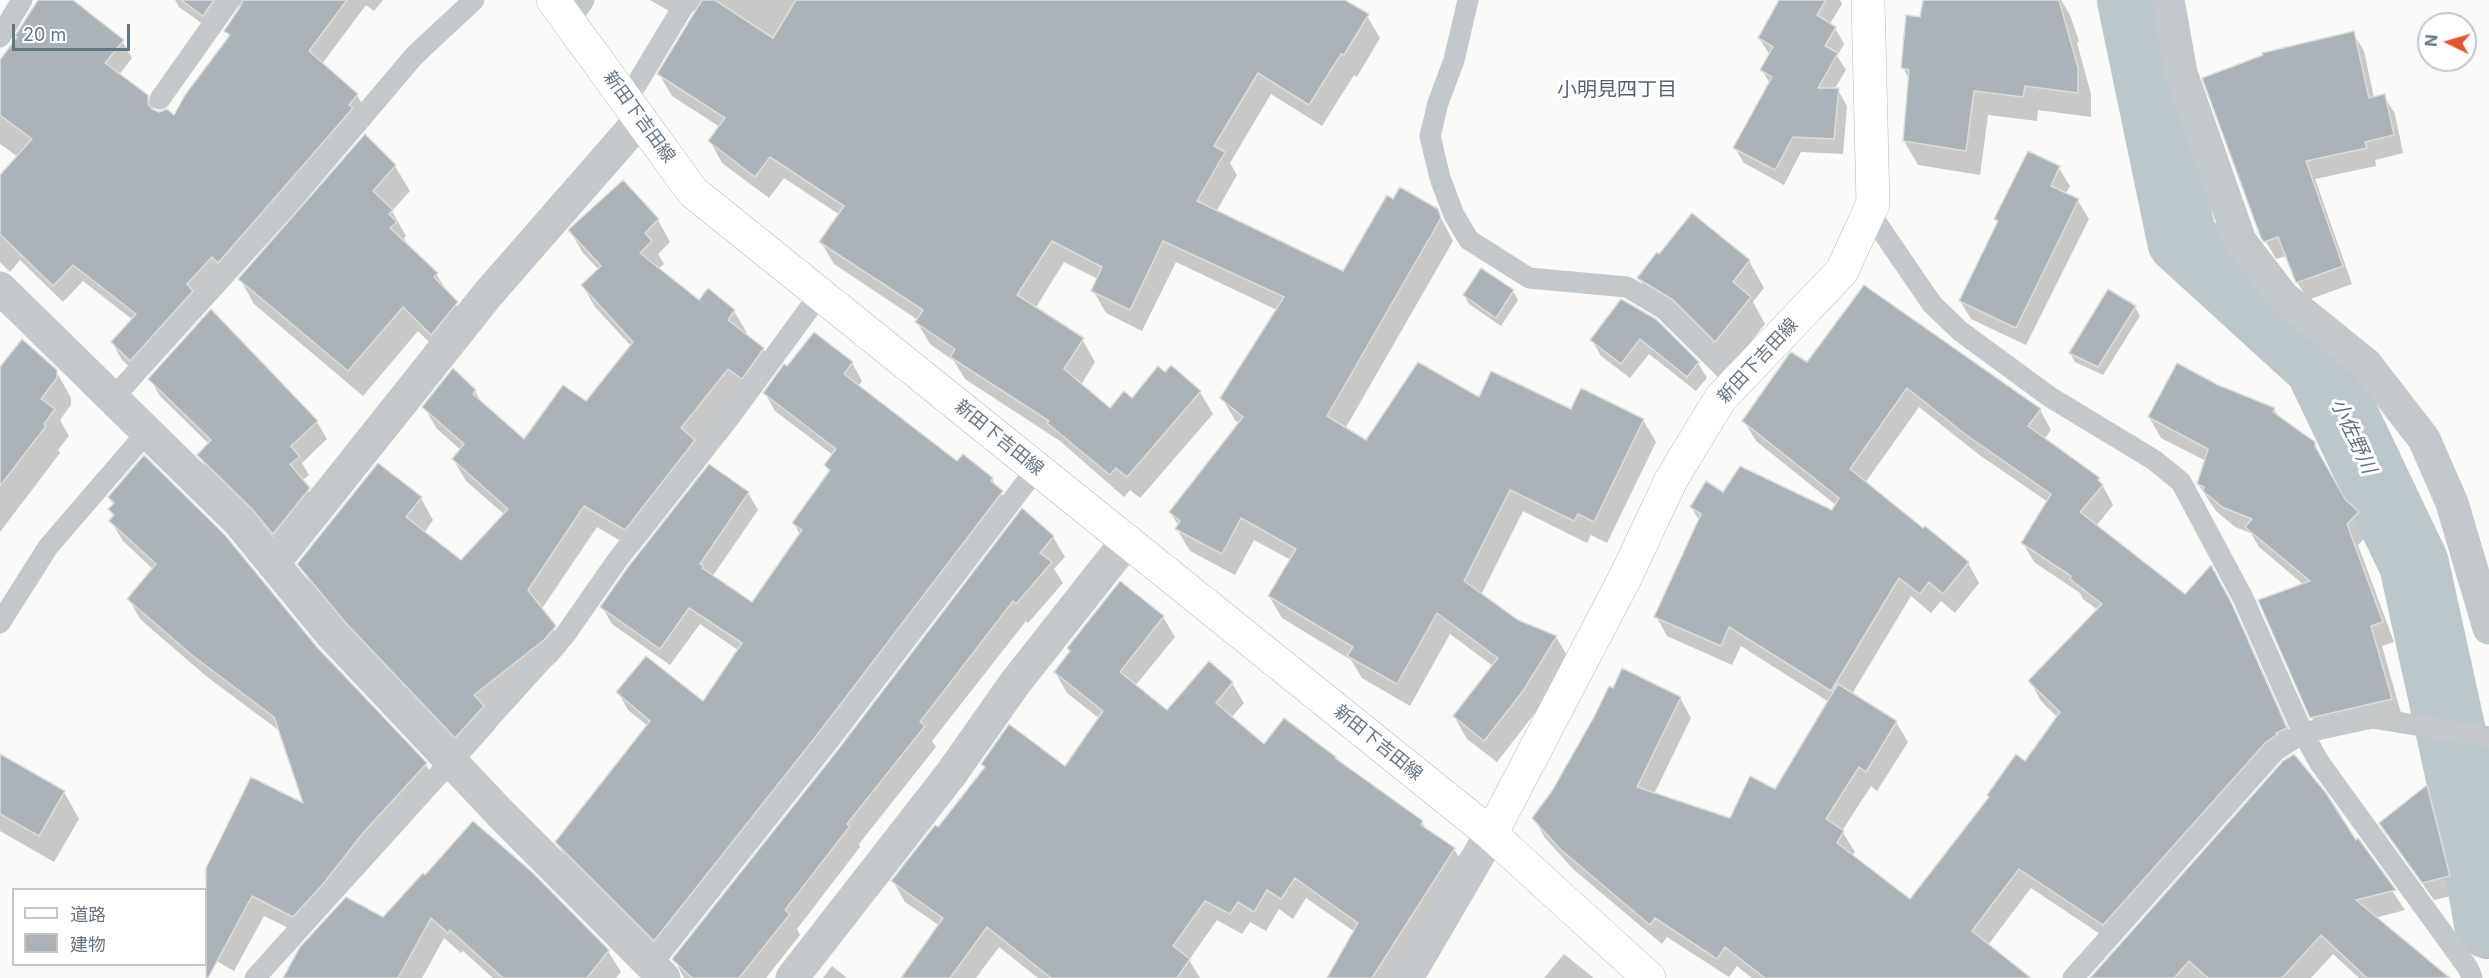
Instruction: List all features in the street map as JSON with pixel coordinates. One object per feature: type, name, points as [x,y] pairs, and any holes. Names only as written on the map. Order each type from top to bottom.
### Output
[{"type":"main road","name":"新田下吉田線","points":[[1491,834],[1626,576],[1671,480],[1720,399],[1842,271],[1873,204],[1868,0]]},
{"type":"main road","name":"新田下吉田線","points":[[569,7],[634,110],[693,192],[1491,834],[1649,978]]},
{"type":"street","points":[[2168,0],[2181,73],[2240,242],[2283,297],[2366,364],[2424,439],[2452,503],[2489,628]]},
{"type":"street","points":[[273,564],[634,110]]},
{"type":"street","points":[[0,288],[239,522],[331,634],[499,812],[658,972]]},
{"type":"street","points":[[792,978],[951,774],[1015,683],[1127,541]]},
{"type":"street","points":[[1407,978],[1491,834]]},
{"type":"lane","points":[[0,37],[22,0]]},
{"type":"lane","points":[[160,99],[230,0]]},
{"type":"lane","points":[[113,398],[286,207],[415,55],[474,0]]},
{"type":"lane","points":[[634,110],[687,0]]},
{"type":"lane","points":[[1468,0],[1454,60],[1438,104],[1430,136],[1440,178],[1454,215],[1469,240],[1529,278],[1627,287],[1664,309],[1737,381]]},
{"type":"lane","points":[[1869,212],[1932,304],[1960,331],[2050,397],[2154,460],[2181,482],[2243,598],[2303,733],[2319,762],[2468,968],[2472,978]]},
{"type":"lane","points":[[255,978],[564,635],[618,559],[729,418],[820,294]]},
{"type":"lane","points":[[0,623],[48,546],[148,431]]},
{"type":"lane","points":[[658,972],[827,743],[1037,468]]},
{"type":"lane","points":[[2073,978],[2275,751],[2303,733],[2372,718],[2489,737]]},
{"type":"building","points":[[38,0],[73,0],[124,40],[105,63],[148,95],[148,104],[152,109],[159,112],[167,109],[174,115],[185,95],[230,35],[224,31],[243,0],[347,0],[309,51],[358,94],[349,105],[353,108],[218,263],[212,257],[187,284],[193,291],[130,361],[111,342],[136,314],[73,265],[53,286],[0,234],[0,175],[32,139],[0,115],[0,60],[17,37],[15,36]]},
{"type":"building","points":[[181,0],[214,0],[203,16]]},
{"type":"building","points":[[702,0],[715,0],[773,38],[796,0],[1345,0],[1369,14],[1309,105],[1258,73],[1214,146],[1225,152],[1197,201],[1343,271],[1387,195],[1393,199],[1400,187],[1438,209],[1441,218],[1327,416],[1366,440],[1418,362],[1479,397],[1491,371],[1571,409],[1581,388],[1644,419],[1594,522],[1578,514],[1574,521],[1510,490],[1464,581],[1518,620],[1557,636],[1523,691],[1484,741],[1453,716],[1498,658],[1437,613],[1397,684],[1347,656],[1353,647],[1268,596],[1296,549],[1241,518],[1222,554],[1175,529],[1180,521],[1169,512],[1243,417],[1220,398],[1284,297],[1163,241],[1130,310],[1091,291],[1102,267],[1052,241],[1017,295],[1084,338],[1064,369],[1110,408],[1124,391],[1132,398],[1158,366],[1165,372],[1171,365],[1201,391],[1127,477],[1116,468],[1110,475],[1047,423],[1049,421],[950,357],[955,349],[915,322],[923,310],[819,242],[844,206],[770,157],[755,177],[708,141],[725,118],[657,74]]},
{"type":"building","points":[[1779,0],[1826,0],[1817,15],[1836,27],[1825,46],[1838,53],[1818,88],[1839,88],[1834,139],[1793,137],[1775,170],[1733,148],[1772,77],[1760,70],[1773,47],[1758,38]]},
{"type":"building","points":[[1923,0],[2059,0],[2078,68],[2078,93],[2025,86],[2023,97],[1974,91],[1966,151],[1903,141],[1909,70],[1901,68],[1906,15],[1920,17]]},
{"type":"building","points":[[2354,31],[2369,98],[2385,94],[2394,135],[2365,142],[2367,148],[2306,161],[2343,266],[2296,283],[2278,237],[2264,242],[2261,238],[2202,78],[2263,55],[2262,53]]},
{"type":"building","points":[[365,134],[396,165],[373,191],[393,210],[389,214],[397,222],[390,228],[438,273],[434,277],[458,302],[431,335],[403,307],[348,371],[238,279]]},
{"type":"building","points":[[2028,151],[2060,166],[2051,186],[2079,199],[2016,328],[1959,301],[1998,221],[1994,219]]},
{"type":"building","points":[[623,180],[659,219],[645,233],[652,241],[640,253],[699,300],[708,288],[735,310],[728,320],[764,348],[742,379],[728,369],[681,428],[695,440],[625,530],[584,506],[528,590],[556,626],[544,640],[474,695],[484,706],[455,738],[345,622],[297,564],[378,463],[422,497],[406,517],[461,560],[508,509],[452,459],[464,444],[422,407],[453,368],[476,390],[473,394],[524,439],[563,385],[586,401],[633,342],[581,285],[601,266],[568,230]]},
{"type":"building","points":[[1692,213],[1750,260],[1733,282],[1751,297],[1715,342],[1673,300],[1637,278]]},
{"type":"building","points":[[1481,268],[1514,290],[1496,318],[1463,295]]},
{"type":"building","points":[[1864,285],[2041,409],[2028,426],[2100,478],[2098,480],[2103,485],[2080,512],[2185,594],[2211,565],[2232,604],[2287,728],[2276,733],[2278,734],[2266,742],[2103,925],[2019,869],[1972,931],[2031,978],[1765,978],[1725,947],[1717,959],[1655,918],[1650,925],[1560,849],[1532,818],[1552,791],[1609,686],[1613,688],[1622,668],[1681,697],[1637,787],[1730,818],[1750,776],[1775,789],[1838,684],[1897,721],[1866,772],[1859,767],[1826,819],[1844,831],[1837,843],[1910,899],[1989,797],[1987,795],[2016,754],[2025,761],[2060,712],[2028,681],[2102,604],[2070,579],[2071,576],[2021,543],[2051,494],[1965,434],[1907,388],[1850,469],[1969,562],[1943,594],[1929,582],[1920,594],[1899,578],[1831,691],[1729,627],[1721,646],[1654,617],[1701,514],[1690,507],[1706,481],[1723,492],[1740,466],[1832,510],[1839,498],[1742,421],[1789,354],[1791,352],[1807,362]]},
{"type":"building","points":[[2108,289],[2136,306],[2098,367],[2069,353]]},
{"type":"building","points":[[1621,299],[1656,319],[1699,362],[1687,377],[1640,339],[1621,364],[1590,340]]},
{"type":"building","points":[[211,309],[318,421],[291,446],[300,457],[290,464],[310,488],[273,534],[252,509],[197,455],[211,440],[148,379]]},
{"type":"building","points":[[814,332],[853,362],[844,374],[957,461],[963,454],[993,478],[991,481],[1003,491],[817,735],[654,941],[555,842],[650,721],[616,692],[646,656],[703,701],[742,643],[689,608],[660,649],[600,607],[628,567],[709,464],[749,492],[700,564],[704,566],[702,568],[752,602],[802,530],[792,523],[830,470],[824,465],[836,449],[763,393],[784,364],[787,366]]},
{"type":"building","points":[[22,339],[57,370],[57,378],[41,399],[55,409],[44,424],[46,426],[0,486],[0,367]]},
{"type":"building","points":[[2177,363],[2218,385],[2275,408],[2273,412],[2315,442],[2315,446],[2345,499],[2359,512],[2347,524],[2383,622],[2371,626],[2392,699],[2310,718],[2258,600],[2310,581],[2245,527],[2252,519],[2222,507],[2203,491],[2204,487],[2197,484],[2208,449],[2148,417]]},
{"type":"building","points":[[144,455],[225,535],[317,647],[427,763],[363,833],[323,884],[293,917],[252,896],[208,978],[206,978],[206,868],[251,777],[303,803],[274,717],[193,656],[127,599],[156,564],[109,521],[114,515],[108,509],[114,503],[108,497]]},
{"type":"building","points":[[1022,508],[1054,536],[1040,553],[1052,562],[1016,604],[1013,601],[920,722],[925,726],[847,824],[850,826],[785,910],[790,914],[739,978],[692,978],[672,959],[837,751]]},
{"type":"building","points":[[1120,581],[1164,616],[1120,672],[1167,710],[1209,661],[1233,682],[1216,703],[1264,744],[1284,718],[1423,821],[1421,825],[1455,848],[1372,978],[1327,978],[1358,923],[1295,878],[1281,899],[1267,890],[1254,912],[1238,902],[1230,914],[1205,901],[1173,946],[1190,959],[1177,978],[1051,978],[987,927],[950,978],[901,978],[943,918],[891,881],[935,825],[938,827],[985,767],[981,764],[1009,724],[1065,766],[1103,711],[1054,672],[1070,651],[1067,648]]},
{"type":"building","points":[[0,754],[65,791],[39,836],[0,814]]},
{"type":"building","points":[[2294,754],[2326,793],[2356,840],[2358,838],[2396,890],[2356,900],[2450,978],[2367,978],[2321,935],[2282,978],[2208,978],[2189,961],[2174,978],[2090,978],[2283,761]]},
{"type":"building","points":[[2427,785],[2450,876],[2422,883],[2379,823]]},
{"type":"building","points":[[473,821],[532,872],[609,950],[587,978],[503,978],[450,930],[448,933],[431,918],[398,978],[283,978],[300,947],[346,897],[383,917],[423,873],[425,875]]},
{"type":"waterway","name":"小佐野川","points":[[2132,0],[2182,240],[2319,365],[2414,564],[2474,837],[2489,924]]},
{"type":"district","name":"小明見四丁目","points":[[1617,90]]}]
